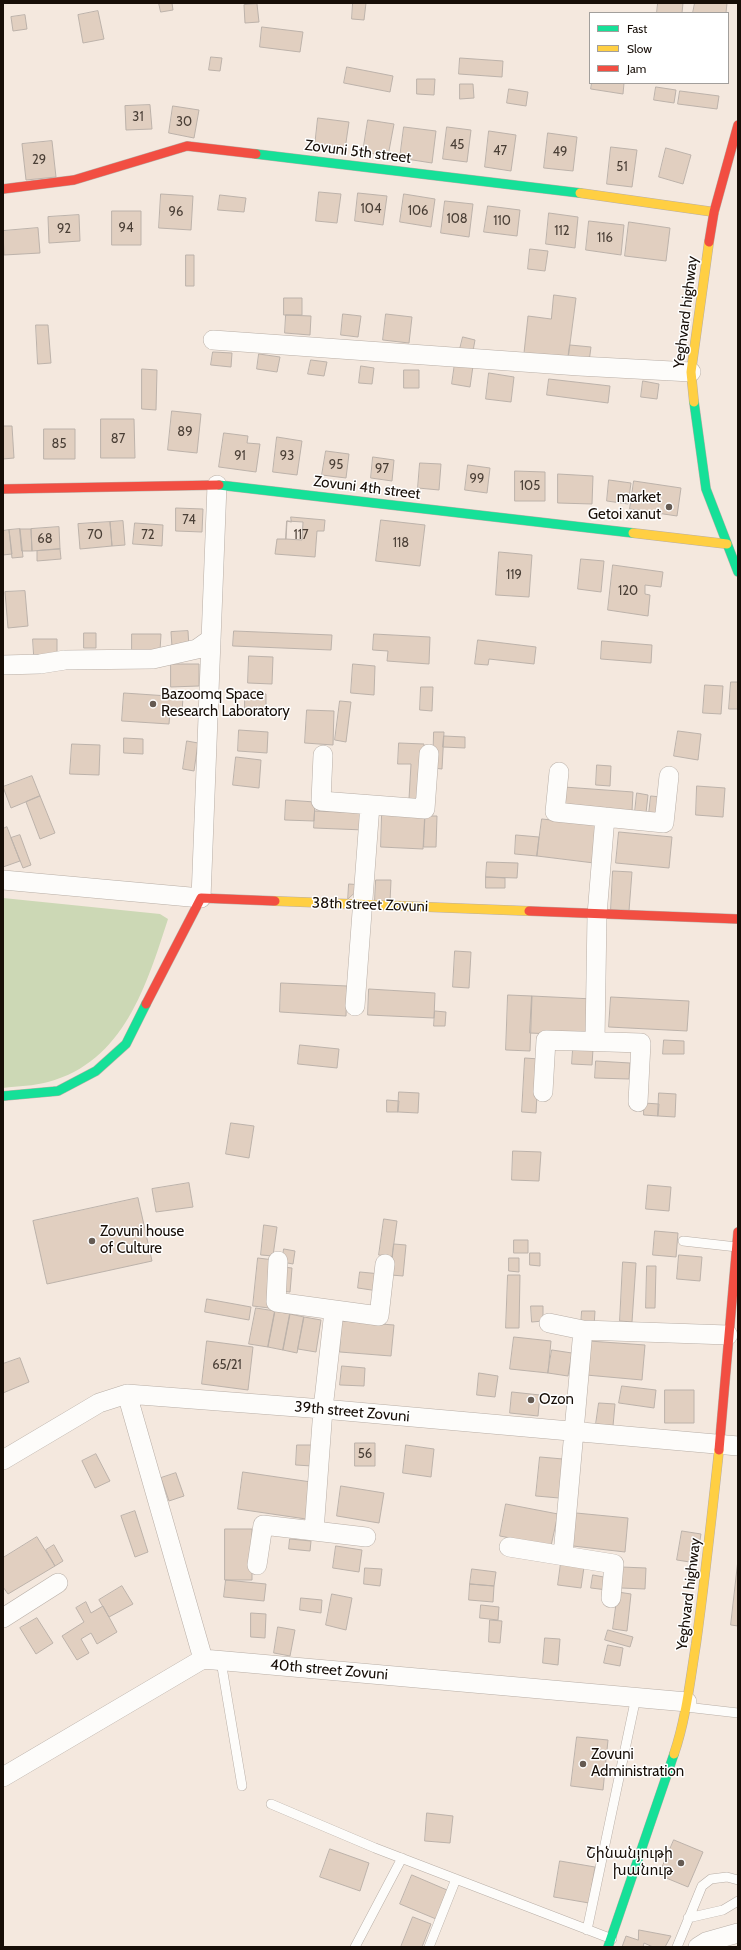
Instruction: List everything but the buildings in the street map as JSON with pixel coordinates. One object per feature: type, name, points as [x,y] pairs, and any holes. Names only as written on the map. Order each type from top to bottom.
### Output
[{"type":"street","name":"Yeghvard highway","points":[[737,568],[706,490],[696,428],[691,372],[714,212],[738,125]]},
{"type":"street","name":"Zovuni 5th street","points":[[3,189],[74,180],[188,146],[514,184],[714,212]]},
{"type":"street","points":[[213,340],[579,366],[691,372]]},
{"type":"street","points":[[3,1096],[58,1091],[96,1071],[126,1044],[202,898],[217,485]]},
{"type":"street","name":"Zovuni 4th street","points":[[3,488],[217,485],[727,544]]},
{"type":"street","points":[[3,665],[40,664],[65,660],[153,658],[197,649],[211,639]]},
{"type":"street","points":[[324,755],[321,801],[426,809],[428,754]]},
{"type":"street","points":[[559,772],[555,812],[664,822],[669,776]]},
{"type":"street","points":[[355,1006],[370,805]]},
{"type":"street","points":[[595,1040],[597,915],[605,817]]},
{"type":"street","name":"38th street Zovuni","points":[[3,880],[202,898],[597,915],[738,919]]},
{"type":"street","points":[[543,1092],[546,1040],[595,1040],[641,1043],[638,1102]]},
{"type":"street","name":"Yeghvard highway","points":[[610,1943],[681,1733],[708,1560],[728,1335],[736,1284],[738,1232]]},
{"type":"street","points":[[278,1261],[276,1302],[379,1316],[385,1264]]},
{"type":"street","points":[[314,1531],[323,1409],[334,1311]]},
{"type":"street","points":[[549,1322],[583,1330],[728,1335]]},
{"type":"street","points":[[563,1555],[583,1330]]},
{"type":"street","points":[[3,1777],[212,1660],[127,1394]]},
{"type":"street","name":"39th street Zovuni","points":[[3,1460],[100,1403],[127,1394],[323,1409],[738,1446]]},
{"type":"street","points":[[257,1565],[263,1525],[366,1537]]},
{"type":"street","points":[[509,1547],[614,1564],[611,1598]]},
{"type":"street","points":[[4,1614],[58,1583]]},
{"type":"street","name":"40th street Zovuni","points":[[212,1660],[636,1697],[686,1704]]},
{"type":"street","points":[[698,1947],[706,1942],[738,1933]]},
{"type":"lane","points":[[683,1241],[737,1246]]},
{"type":"lane","points":[[212,1660],[242,1786]]},
{"type":"lane","points":[[588,1930],[636,1697]]},
{"type":"lane","points":[[686,1704],[738,1713]]},
{"type":"lane","points":[[271,1804],[402,1858],[588,1930],[610,1943]]},
{"type":"lane","points":[[355,1947],[402,1858]]},
{"type":"lane","points":[[677,1947],[702,1886],[711,1879],[727,1877],[738,1880]]},
{"type":"lane","points":[[429,1947],[456,1879]]},
{"type":"lane","points":[[688,1918],[723,1910],[738,1901]]},
{"type":"green space","points":[[3,898],[160,914],[168,919],[141,994],[129,1017],[114,1039],[96,1057],[74,1072],[48,1082],[3,1088]]},
{"type":"traffic: fast","points":[[256,154],[580,193]]},
{"type":"traffic: fast","points":[[694,402],[706,489],[738,572]]},
{"type":"traffic: fast","points":[[219,485],[633,533]]},
{"type":"traffic: fast","points":[[3,1096],[58,1091],[96,1071],[126,1044],[146,1004]]},
{"type":"traffic: fast","points":[[608,1947],[674,1754]]},
{"type":"traffic: slow","points":[[580,193],[714,212]]},
{"type":"traffic: slow","points":[[694,402],[691,372],[709,242]]},
{"type":"traffic: slow","points":[[633,533],[727,544]]},
{"type":"traffic: slow","points":[[275,901],[529,911]]},
{"type":"traffic: slow","points":[[674,1754],[685,1714],[690,1686],[719,1450]]},
{"type":"traffic: jam","points":[[709,242],[714,212],[738,125]]},
{"type":"traffic: jam","points":[[3,189],[74,180],[187,146],[256,154]]},
{"type":"traffic: jam","points":[[3,489],[219,485]]},
{"type":"traffic: jam","points":[[146,1004],[201,898],[275,901]]},
{"type":"traffic: jam","points":[[529,911],[738,919]]},
{"type":"traffic: jam","points":[[719,1450],[738,1232]]},
{"type":"place","name":"market Getoi xanut","points":[[669,507]]},
{"type":"place","name":"Bazoomq Space Research Laboratory","points":[[153,704]]},
{"type":"place","name":"Zovuni house of Culture","points":[[92,1241]]},
{"type":"place","name":"Ozon","points":[[531,1400]]},
{"type":"place","name":"Zovuni Administration","points":[[583,1764]]},
{"type":"place","name":"Շինանյութի խանութ","points":[[681,1863]]}]
